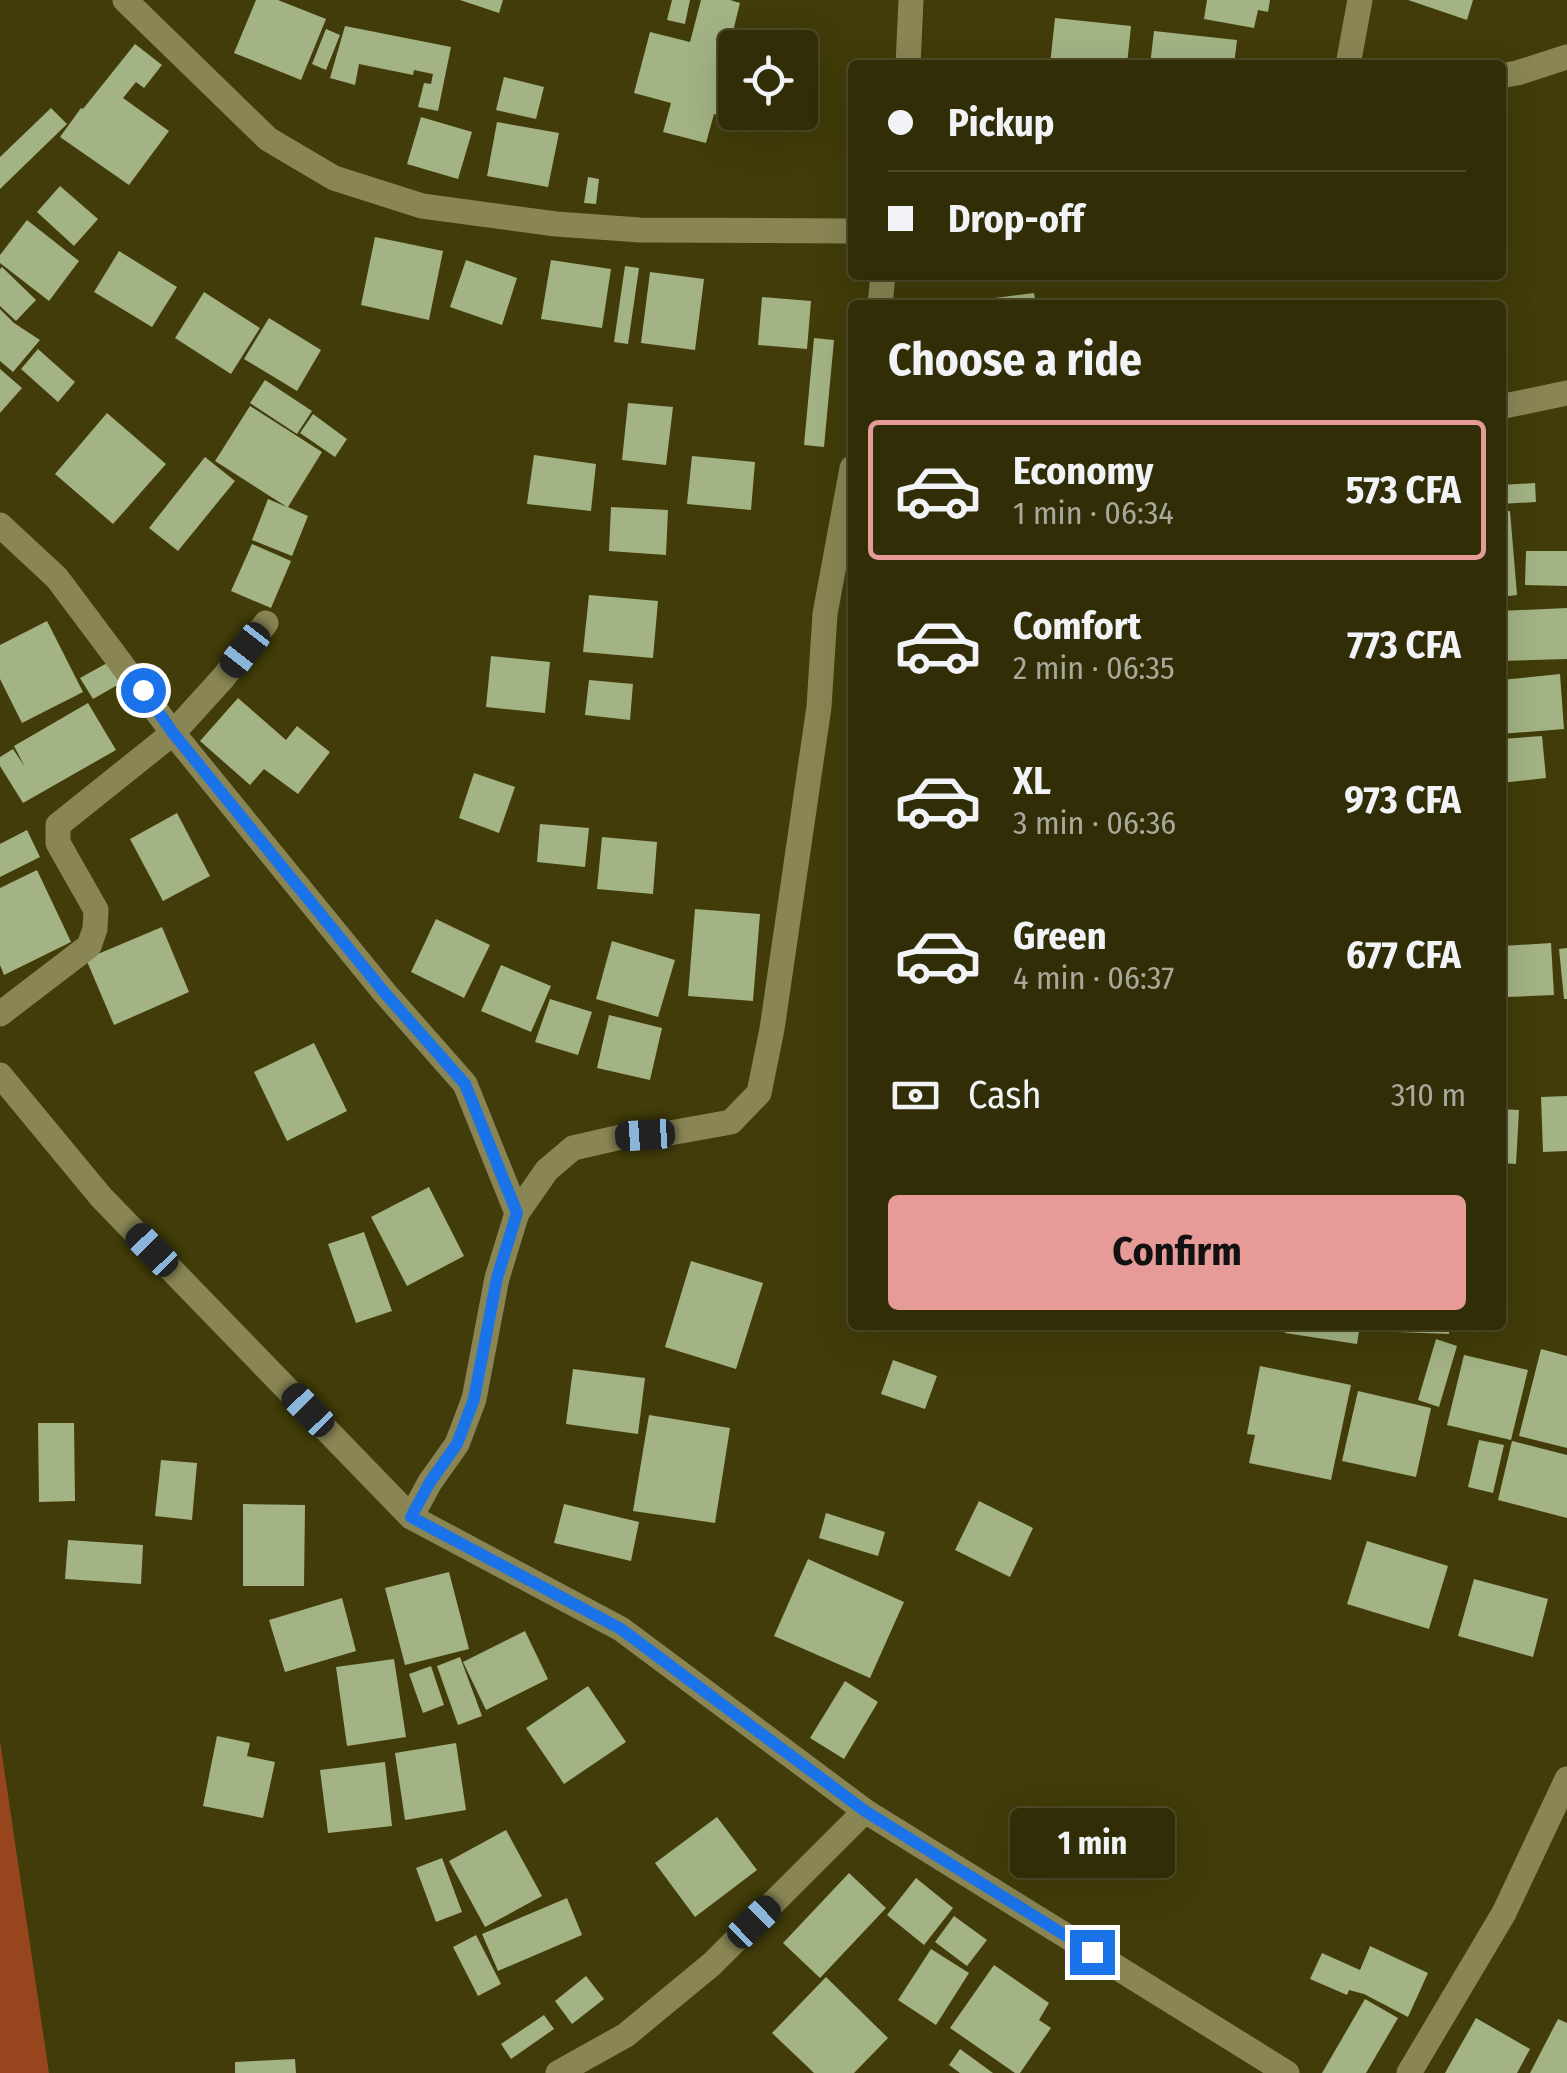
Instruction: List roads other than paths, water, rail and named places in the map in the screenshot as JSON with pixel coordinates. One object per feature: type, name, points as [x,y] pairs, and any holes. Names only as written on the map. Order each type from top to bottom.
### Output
[{"type":"street","points":[[125,0],[268,140],[334,178],[422,206],[556,224],[640,230],[848,231]]},
{"type":"street","points":[[908,60],[911,0]]},
{"type":"street","points":[[1349,60],[1360,0]]},
{"type":"street","points":[[1506,75],[1567,56]]},
{"type":"street","points":[[1506,407],[1567,392]]},
{"type":"street","points":[[411,1517],[457,1444],[474,1399],[497,1278],[517,1213],[547,1170],[573,1148],[620,1137],[731,1122],[759,1092],[772,1029],[819,706],[825,614],[848,499]]},
{"type":"street","points":[[0,525],[57,578],[173,733],[384,992],[465,1084],[517,1213]]},
{"type":"street","points":[[0,1014],[89,946],[95,930],[96,910],[58,843],[58,825],[173,733],[266,623]]},
{"type":"street","points":[[0,1074],[101,1196],[411,1517],[621,1629],[865,1811],[1287,2073]]},
{"type":"street","points":[[1410,2073],[1504,1913],[1567,1778]]},
{"type":"street","points":[[558,2073],[626,2035],[712,1964],[865,1811]]}]
